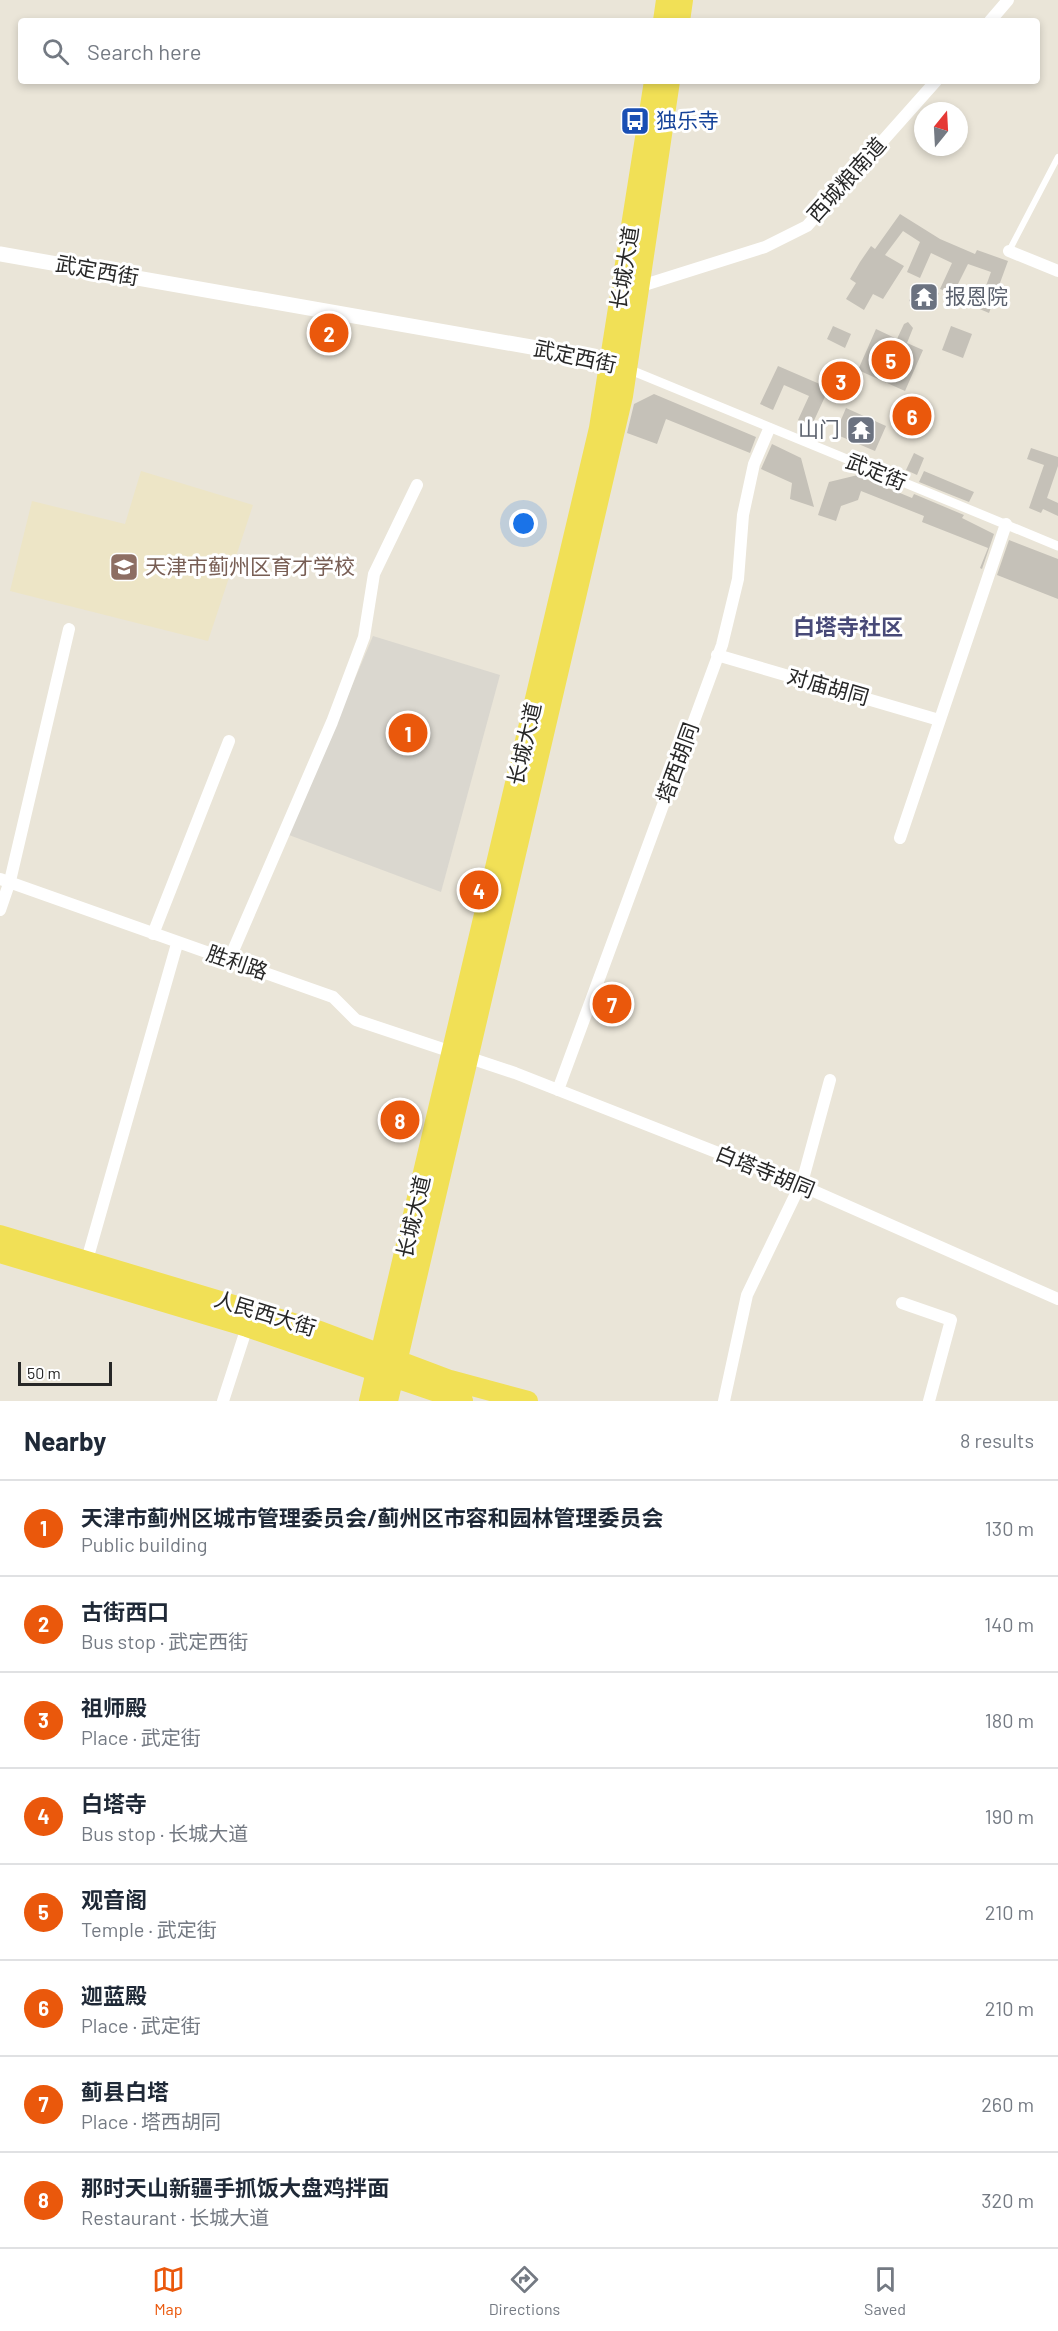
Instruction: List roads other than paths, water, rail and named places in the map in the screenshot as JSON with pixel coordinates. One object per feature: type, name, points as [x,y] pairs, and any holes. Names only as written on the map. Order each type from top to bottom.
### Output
[{"type":"main road","points":[[666,18],[677,5]]},
{"type":"main road","name":"长城大道","points":[[388,1401],[388,1366],[459,1056],[600,501],[654,84]]},
{"type":"main road","name":"长城大道","points":[[616,367],[638,288],[670,84]]},
{"type":"main road","name":"人民西大街","points":[[0,1235],[320,1330],[388,1366],[463,1401]]},
{"type":"main road","name":"人民西大街","points":[[0,1253],[246,1327],[528,1401]]},
{"type":"main road","name":"长城大道","points":[[369,1401],[388,1366]]},
{"type":"street","points":[[993,18],[1008,0]]},
{"type":"street","name":"西城粮南道","points":[[638,288],[765,247],[807,226],[933,84]]},
{"type":"street","points":[[1010,251],[1058,271]]},
{"type":"street","name":"武定西街","points":[[0,254],[616,367]]},
{"type":"street","name":"武定西街","points":[[0,261],[616,367]]},
{"type":"street","name":"武定街","points":[[616,367],[1058,546]]},
{"type":"street","name":"塔西胡同","points":[[558,1090],[717,655],[738,579],[743,515],[754,464],[769,429]]},
{"type":"street","points":[[229,960],[332,722],[364,637],[374,574],[417,485]]},
{"type":"street","points":[[900,838],[1006,524]]},
{"type":"street","points":[[0,910],[5,880],[69,629]]},
{"type":"street","name":"对庙胡同","points":[[717,655],[939,720]]},
{"type":"street","points":[[153,934],[229,741]]},
{"type":"street","name":"胜利路","points":[[5,880],[177,944],[229,960],[333,998],[356,1020],[459,1056]]},
{"type":"street","points":[[87,1260],[177,944]]},
{"type":"street","name":"白塔寺胡同","points":[[459,1056],[558,1090],[800,1185],[1058,1299]]},
{"type":"street","points":[[724,1401],[747,1295],[800,1185],[830,1080]]},
{"type":"street","points":[[902,1303],[951,1320],[929,1401]]},
{"type":"street","points":[[223,1401],[246,1327]]},
{"type":"lane","points":[[1010,251],[1058,158]]},
{"type":"place","name":"独乐寺","points":[[635,121]]},
{"type":"place","name":"报恩院","points":[[924,297]]},
{"type":"place","name":"古街西口","points":[[329,333]]},
{"type":"place","name":"观音阁","points":[[891,360]]},
{"type":"place","name":"祖师殿","points":[[841,381]]},
{"type":"place","name":"迦蓝殿","points":[[912,416]]},
{"type":"place","name":"山门","points":[[861,430]]},
{"type":"place","name":"天津市蓟州区育才学校","points":[[124,567]]},
{"type":"place","name":"天津市蓟州区城市管理委员会/蓟州区市容和园林管理委员会","points":[[408,733]]},
{"type":"place","name":"白塔寺","points":[[479,890]]},
{"type":"place","name":"蓟县白塔","points":[[612,1004]]},
{"type":"place","name":"那时天山新疆手抓饭大盘鸡拌面","points":[[400,1120]]},
{"type":"district","name":"白塔寺社区","points":[[848,627]]}]
